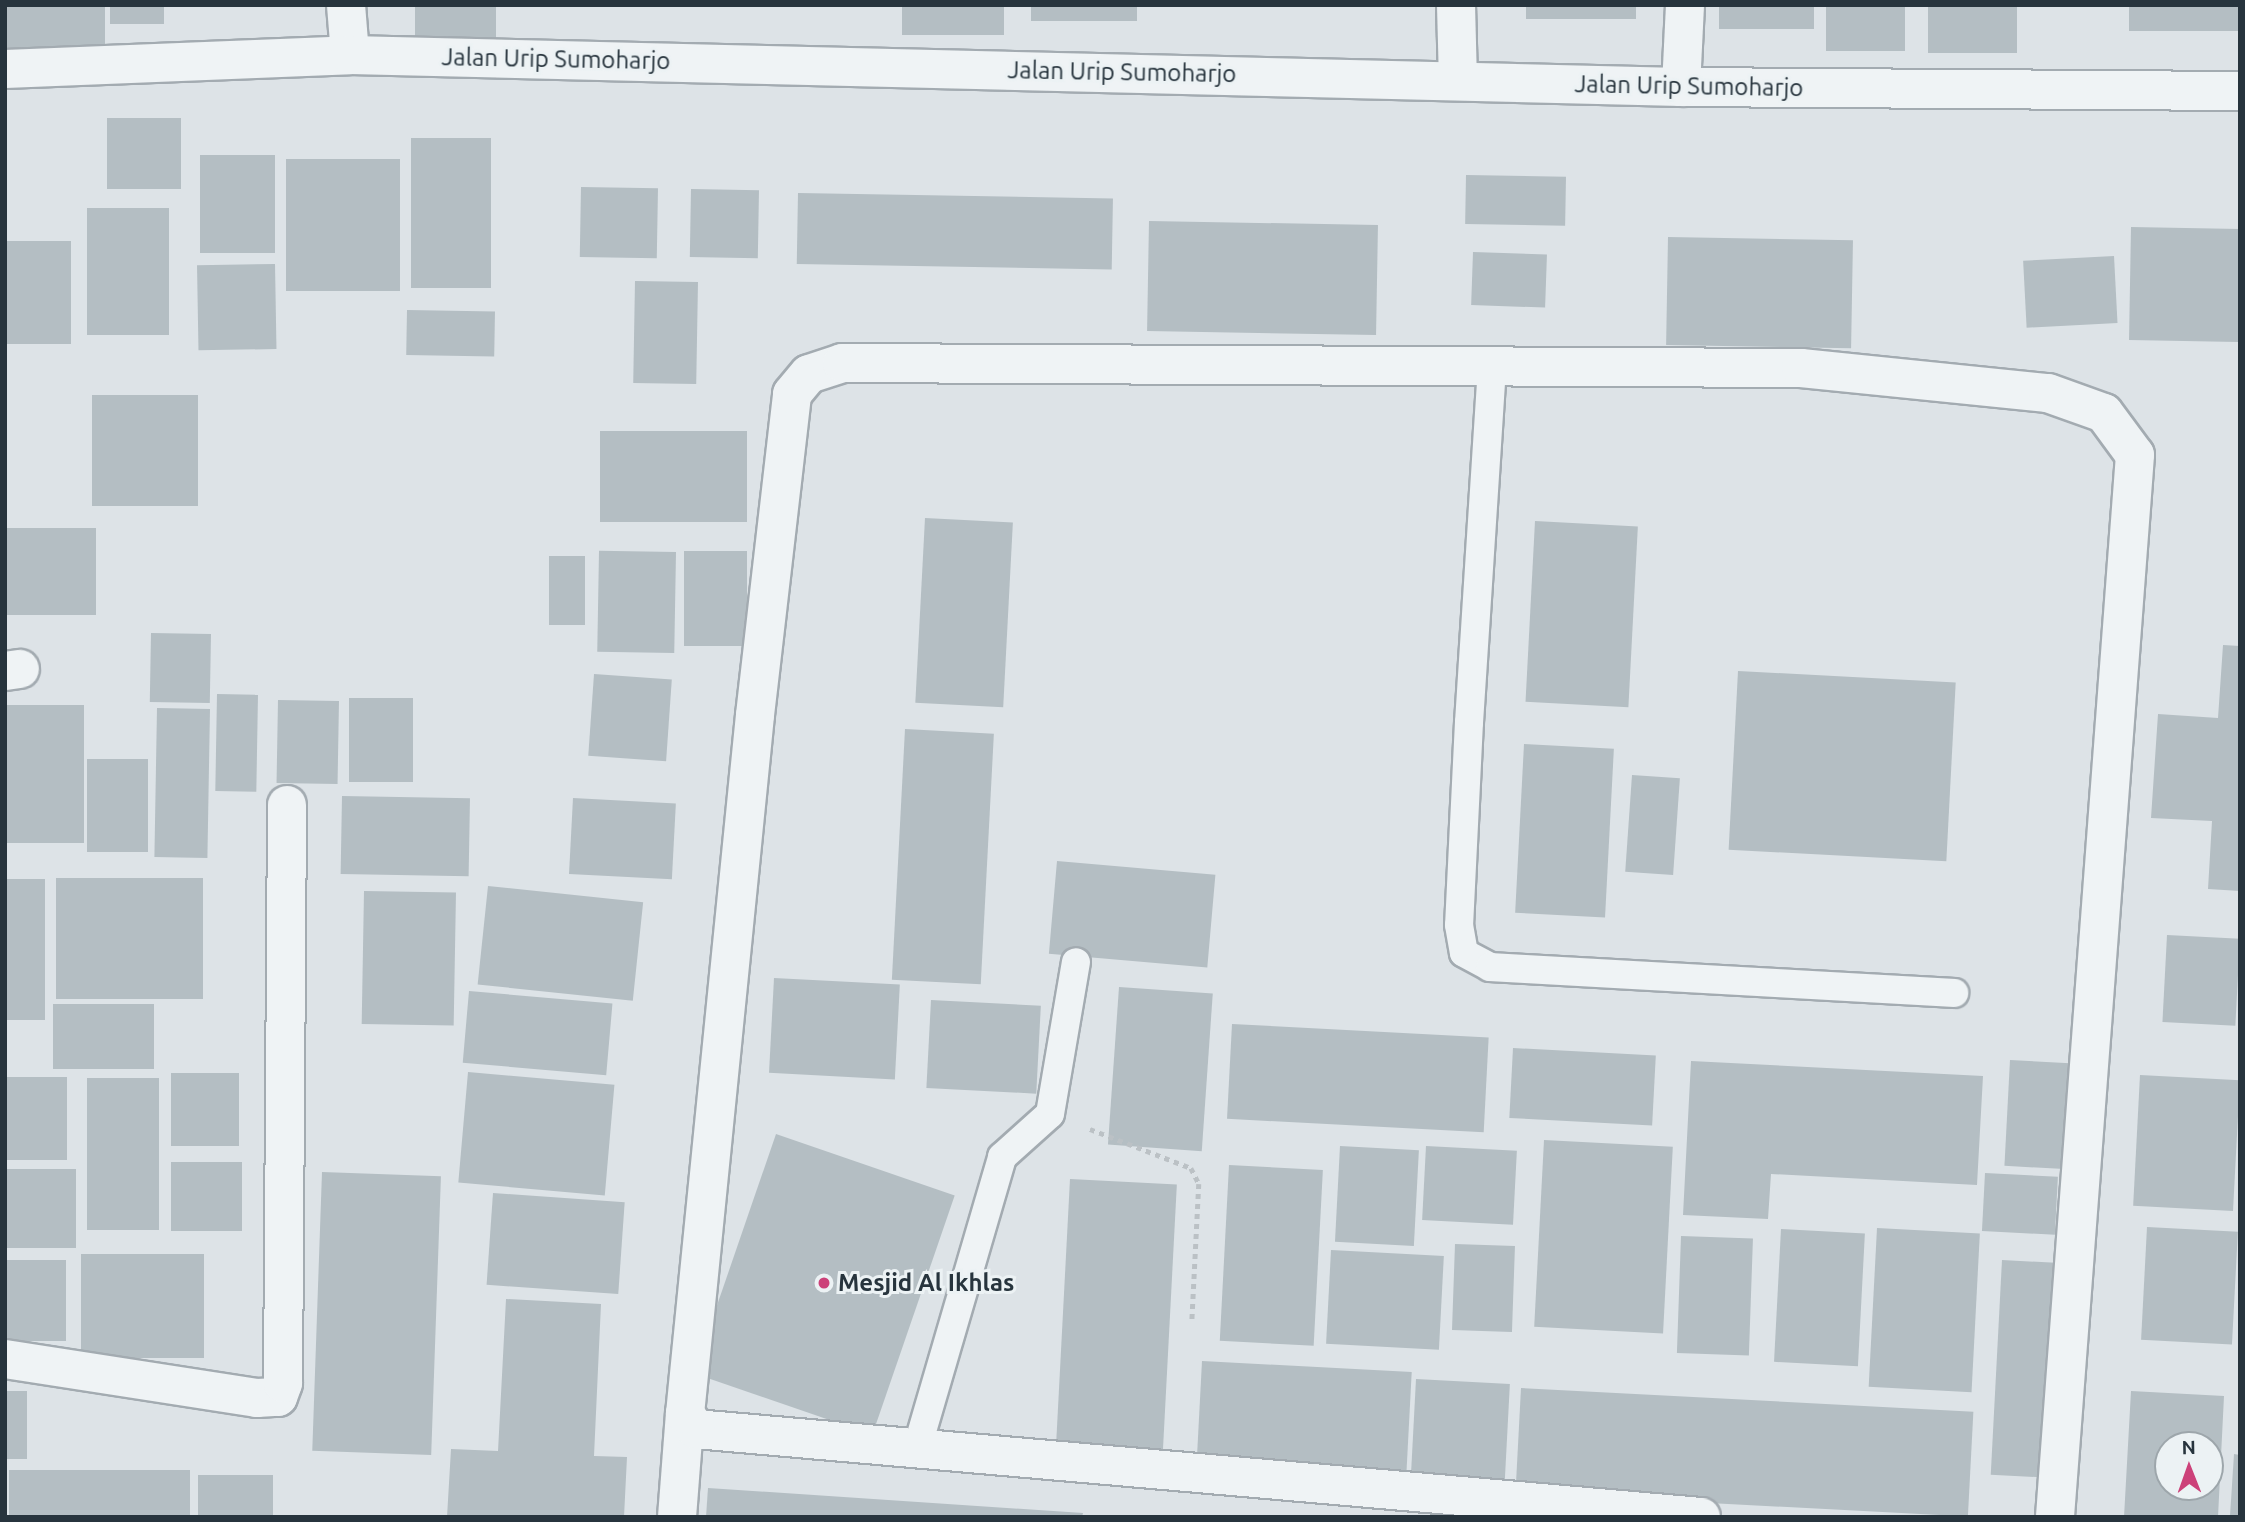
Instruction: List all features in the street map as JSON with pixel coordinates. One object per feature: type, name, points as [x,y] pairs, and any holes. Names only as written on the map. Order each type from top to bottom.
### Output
[{"type":"street","points":[[346,5],[350,55]]},
{"type":"street","points":[[1456,5],[1458,80]]},
{"type":"street","points":[[1681,87],[1685,5]]},
{"type":"street","name":"Jalan Urip Sumoharjo","points":[[5,69],[350,55],[1681,87],[2240,92]]},
{"type":"street","points":[[677,1517],[685,1413],[755,715],[792,394],[809,374],[842,363],[1801,368],[2048,393],[2104,413],[2135,455],[2055,1517]]},
{"type":"street","points":[[5,1359],[257,1398],[278,1397],[284,1383],[287,805]]},
{"type":"street","points":[[685,1413],[696,1429],[918,1445],[1701,1517]]},
{"type":"lane","points":[[1492,367],[1459,925],[1464,953],[1490,967],[1954,993]]},
{"type":"lane","points":[[918,1445],[1002,1157],[1050,1114],[1076,962]]},
{"type":"path","points":[[1050,1114],[1191,1168],[1199,1184],[1192,1321]]},
{"type":"building","points":[[5,5],[105,5],[105,51],[5,51]]},
{"type":"building","points":[[110,5],[164,5],[164,24],[110,24]]},
{"type":"building","points":[[415,5],[496,5],[496,39],[415,39]]},
{"type":"building","points":[[902,5],[1004,5],[1004,35],[902,35]]},
{"type":"building","points":[[1031,5],[1137,5],[1137,21],[1031,21]]},
{"type":"building","points":[[1526,5],[1636,5],[1636,19],[1526,19]]},
{"type":"building","points":[[1719,5],[1814,5],[1814,29],[1719,29]]},
{"type":"building","points":[[1826,5],[1905,5],[1905,51],[1826,51]]},
{"type":"building","points":[[1928,5],[2017,5],[2017,53],[1928,53]]},
{"type":"building","points":[[2129,5],[2240,5],[2240,31],[2129,31]]},
{"type":"building","points":[[107,118],[181,118],[181,189],[107,189]]},
{"type":"building","points":[[411,138],[491,138],[491,288],[411,288]]},
{"type":"building","points":[[200,155],[275,155],[275,253],[200,253]]},
{"type":"building","points":[[286,159],[400,159],[400,291],[286,291]]},
{"type":"building","points":[[1466,175],[1566,177],[1565,226],[1465,224]]},
{"type":"building","points":[[581,187],[658,188],[657,258],[580,257]]},
{"type":"building","points":[[691,189],[759,190],[758,258],[690,257]]},
{"type":"building","points":[[798,193],[1113,198],[1112,269],[797,264]]},
{"type":"building","points":[[87,208],[169,208],[169,335],[87,335]]},
{"type":"building","points":[[1149,221],[1378,225],[1376,335],[1147,331]]},
{"type":"building","points":[[2131,227],[2240,229],[2238,342],[2129,340]]},
{"type":"building","points":[[1668,237],[1853,240],[1851,348],[1666,345]]},
{"type":"building","points":[[5,241],[71,241],[71,344],[5,344]]},
{"type":"building","points":[[1473,252],[1547,255],[1545,308],[1471,305]]},
{"type":"building","points":[[2114,256],[2118,323],[2027,328],[2023,261]]},
{"type":"building","points":[[275,264],[276,349],[198,350],[197,265]]},
{"type":"building","points":[[635,281],[698,282],[696,384],[633,383]]},
{"type":"building","points":[[407,310],[495,312],[494,357],[406,355]]},
{"type":"building","points":[[92,395],[198,395],[198,506],[92,506]]},
{"type":"building","points":[[600,431],[747,431],[747,522],[600,522]]},
{"type":"building","points":[[925,518],[1013,523],[1003,707],[915,703]]},
{"type":"building","points":[[1535,521],[1638,526],[1628,707],[1526,702]]},
{"type":"building","points":[[5,528],[96,528],[96,615],[5,615]]},
{"type":"building","points":[[599,551],[676,552],[674,653],[597,652]]},
{"type":"building","points":[[684,551],[747,551],[747,646],[684,646]]},
{"type":"building","points":[[549,556],[585,556],[585,625],[549,625]]},
{"type":"building","points":[[151,633],[211,634],[210,703],[150,702]]},
{"type":"building","points":[[2223,645],[2240,646],[2240,891],[2208,889],[2212,821],[2151,818],[2158,714],[2218,718]]},
{"type":"building","points":[[1738,671],[1956,682],[1946,861],[1729,850]]},
{"type":"building","points":[[594,674],[672,679],[666,761],[588,756]]},
{"type":"building","points":[[217,694],[258,695],[256,792],[215,791]]},
{"type":"building","points":[[349,698],[413,698],[413,782],[349,782]]},
{"type":"building","points":[[278,700],[339,701],[338,784],[277,783]]},
{"type":"building","points":[[5,705],[84,705],[84,843],[5,843]]},
{"type":"building","points":[[157,708],[210,709],[207,858],[154,857]]},
{"type":"building","points":[[905,729],[994,734],[981,984],[892,980]]},
{"type":"building","points":[[1524,744],[1614,749],[1605,917],[1515,913]]},
{"type":"building","points":[[87,759],[148,759],[148,852],[87,852]]},
{"type":"building","points":[[1632,775],[1680,778],[1673,875],[1625,872]]},
{"type":"building","points":[[342,796],[470,798],[469,876],[341,874]]},
{"type":"building","points":[[573,798],[676,803],[672,879],[569,874]]},
{"type":"building","points":[[1057,861],[1215,875],[1207,968],[1049,954]]},
{"type":"building","points":[[56,878],[203,878],[203,999],[56,999]]},
{"type":"building","points":[[5,879],[45,879],[45,1020],[5,1020]]},
{"type":"building","points":[[488,886],[643,902],[633,1001],[478,984]]},
{"type":"building","points":[[364,891],[456,893],[454,1026],[362,1024]]},
{"type":"building","points":[[2167,935],[2240,939],[2235,1026],[2162,1022]]},
{"type":"building","points":[[774,978],[900,985],[895,1079],[769,1073]]},
{"type":"building","points":[[1119,987],[1213,994],[1202,1151],[1108,1145]]},
{"type":"building","points":[[469,991],[612,1004],[606,1075],[463,1063]]},
{"type":"building","points":[[931,1000],[1041,1006],[1036,1094],[926,1088]]},
{"type":"building","points":[[53,1004],[154,1004],[154,1069],[53,1069]]},
{"type":"building","points":[[1232,1024],[1489,1037],[1484,1132],[1227,1119]]},
{"type":"building","points":[[1513,1048],[1656,1055],[1652,1125],[1509,1118]]},
{"type":"building","points":[[2010,1060],[2070,1063],[2064,1169],[2004,1166]]},
{"type":"building","points":[[1691,1061],[1983,1076],[1977,1185],[1771,1174],[1768,1219],[1683,1215]]},
{"type":"building","points":[[468,1072],[614,1085],[605,1195],[458,1183]]},
{"type":"building","points":[[171,1073],[239,1073],[239,1146],[171,1146]]},
{"type":"building","points":[[2140,1075],[2240,1080],[2233,1211],[2133,1206]]},
{"type":"building","points":[[5,1077],[67,1077],[67,1160],[5,1160]]},
{"type":"building","points":[[87,1078],[159,1078],[159,1230],[87,1230]]},
{"type":"building","name":"Mesjid Al Ikhlas","points":[[776,1134],[955,1196],[872,1435],[694,1373]]},
{"type":"building","points":[[1544,1140],[1673,1147],[1663,1333],[1534,1327]]},
{"type":"building","points":[[1340,1146],[1419,1150],[1414,1246],[1335,1242]]},
{"type":"building","points":[[1426,1146],[1517,1151],[1513,1225],[1422,1220]]},
{"type":"building","points":[[171,1162],[242,1162],[242,1231],[171,1231]]},
{"type":"building","points":[[1229,1165],[1323,1170],[1314,1346],[1220,1341]]},
{"type":"building","points":[[5,1169],[76,1169],[76,1248],[5,1248]]},
{"type":"building","points":[[322,1172],[441,1176],[431,1455],[312,1451]]},
{"type":"building","points":[[1985,1173],[2058,1177],[2055,1235],[1982,1231]]},
{"type":"building","points":[[1070,1179],[1177,1185],[1163,1449],[1056,1444]]},
{"type":"building","points":[[493,1193],[625,1202],[618,1294],[487,1285]]},
{"type":"building","points":[[2147,1227],[2238,1232],[2232,1345],[2141,1340]]},
{"type":"building","points":[[1877,1228],[1980,1233],[1972,1392],[1869,1387]]},
{"type":"building","points":[[1781,1229],[1865,1233],[1858,1366],[1774,1362]]},
{"type":"building","points":[[1681,1236],[1753,1239],[1749,1355],[1677,1353]]},
{"type":"building","points":[[1455,1244],[1515,1246],[1512,1332],[1452,1330]]},
{"type":"building","points":[[1331,1250],[1444,1256],[1439,1350],[1326,1344]]},
{"type":"building","points":[[81,1254],[204,1254],[204,1358],[81,1358]]},
{"type":"building","points":[[5,1260],[66,1260],[66,1341],[5,1341]]},
{"type":"building","points":[[2002,1260],[2065,1263],[2054,1478],[1991,1475]]},
{"type":"building","points":[[506,1299],[601,1304],[594,1456],[627,1457],[624,1517],[447,1517],[451,1449],[498,1451]]},
{"type":"building","points":[[1202,1361],[1412,1372],[1406,1475],[1197,1464]]},
{"type":"building","points":[[1416,1379],[1510,1384],[1505,1482],[1411,1477]]},
{"type":"building","points":[[1521,1388],[1973,1412],[1968,1517],[1516,1493]]},
{"type":"building","points":[[5,1391],[27,1391],[27,1459],[5,1459]]},
{"type":"building","points":[[2131,1391],[2224,1396],[2222,1431],[2154,1431],[2154,1501],[2219,1501],[2218,1517],[2124,1517]]},
{"type":"building","points":[[2234,1454],[2240,1455],[2240,1516],[2230,1516]]},
{"type":"building","points":[[9,1470],[190,1470],[190,1517],[9,1517]]},
{"type":"building","points":[[198,1475],[273,1475],[273,1517],[198,1517]]},
{"type":"building","points":[[708,1488],[1083,1513],[1082,1517],[706,1517]]},
{"type":"place","name":"Mesjid Al Ikhlas","points":[[824,1283]]}]
